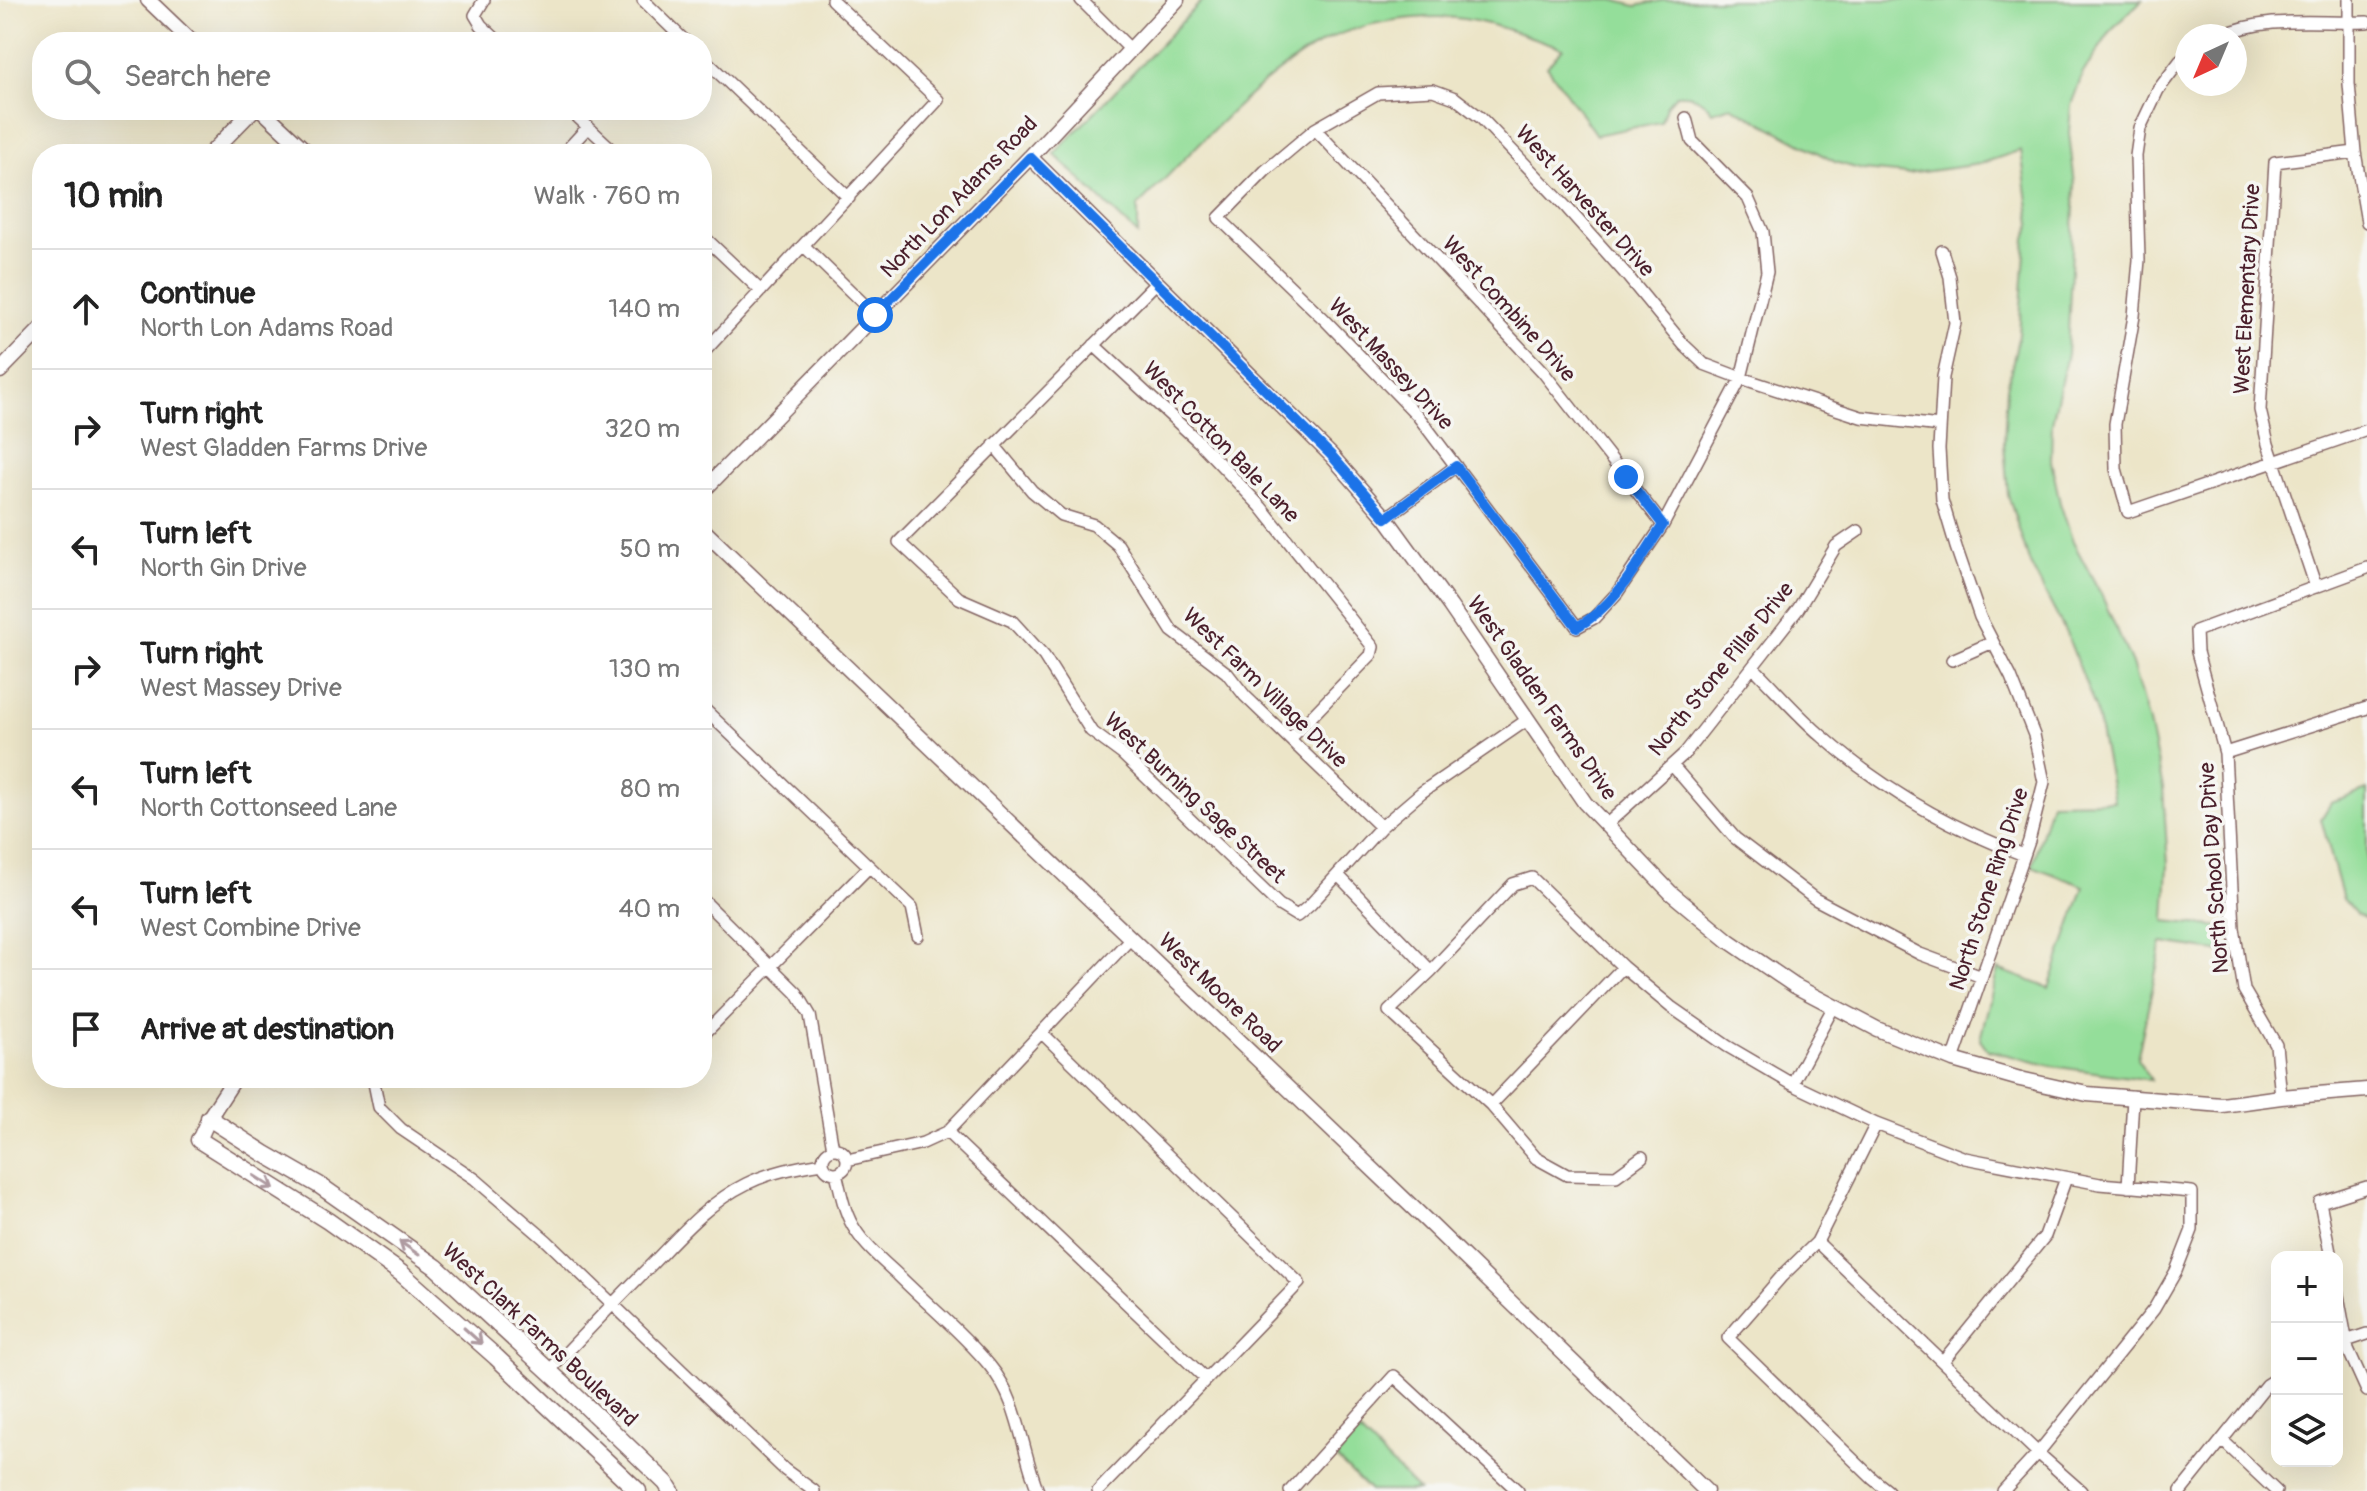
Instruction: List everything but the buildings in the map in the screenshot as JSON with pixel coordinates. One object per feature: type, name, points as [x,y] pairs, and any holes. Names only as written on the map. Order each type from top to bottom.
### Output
[{"type":"main road","name":"West Clark Farms Boulevard","points":[[209,1118],[319,1185],[436,1267],[549,1371],[671,1491]]},
{"type":"main road","name":"West Clark Farms Boulevard","points":[[199,1140],[328,1221],[401,1273],[496,1357],[638,1491]]},
{"type":"street","points":[[148,0],[182,32]]},
{"type":"street","points":[[484,0],[475,15],[488,32]]},
{"type":"street","points":[[643,0],[676,32]]},
{"type":"street","points":[[712,342],[938,100],[832,0]]},
{"type":"street","points":[[1081,0],[1130,49]]},
{"type":"street","name":"North Lon Adams Road","points":[[712,482],[1030,157],[1177,0]]},
{"type":"street","points":[[2349,0],[2349,84],[2355,152],[2367,222]]},
{"type":"street","points":[[2247,27],[2263,24],[2367,22]]},
{"type":"street","points":[[712,67],[849,198]]},
{"type":"street","points":[[2175,68],[2158,90],[2140,128],[2136,156],[2139,260],[2134,316],[2114,446],[2116,469],[2128,512],[2367,430]]},
{"type":"street","name":"West Harvester Drive","points":[[1219,218],[1265,171],[1315,129],[1378,93],[1433,90],[1455,98],[1481,118],[1567,208],[1684,345],[1704,364],[1861,417],[1940,426]]},
{"type":"street","points":[[1663,525],[1741,378],[1767,272],[1763,232],[1748,198],[1692,141],[1686,118]]},
{"type":"street","points":[[220,144],[243,120]]},
{"type":"street","points":[[273,120],[298,144]]},
{"type":"street","points":[[581,120],[606,144]]},
{"type":"street","points":[[572,144],[588,127]]},
{"type":"street","name":"West Combine Drive","points":[[1315,129],[1543,372],[1663,525]]},
{"type":"street","name":"West Elementary Drive","points":[[2316,587],[2273,462],[2260,410],[2275,162],[2355,152]]},
{"type":"street","name":"West Gladden Farms Drive","points":[[1030,157],[1331,455],[1386,518],[1585,803],[1671,893],[1729,941],[1795,986],[1877,1029],[1953,1060],[2020,1079],[2087,1094],[2222,1105],[2367,1090]]},
{"type":"street","name":"West Massey Drive","points":[[1219,218],[1324,319],[1418,416],[1577,627],[1594,618],[1617,593],[1663,525]]},
{"type":"street","points":[[712,244],[761,291]]},
{"type":"street","points":[[804,246],[875,315]]},
{"type":"street","name":"North Stone Ring Drive","points":[[1942,251],[1950,277],[1955,323],[1943,377],[1940,426],[1942,500],[1980,617],[2011,677],[2034,735],[2044,782],[2024,855],[1953,1060]]},
{"type":"street","points":[[994,445],[1157,282]]},
{"type":"street","points":[[0,371],[32,338]]},
{"type":"street","name":"West Cotton Bale Lane","points":[[1094,345],[1198,441],[1261,507],[1373,647],[1371,655],[1290,739]]},
{"type":"street","name":"West Burning Sage Street","points":[[994,445],[899,542],[959,598],[1012,621],[1044,656],[1091,731],[1122,754],[1279,905],[1297,916],[1338,875]]},
{"type":"street","name":"West Farm Village Drive","points":[[994,445],[1032,491],[1061,515],[1094,525],[1118,545],[1172,631],[1227,673],[1245,696],[1381,827]]},
{"type":"street","points":[[1386,518],[1456,466]]},
{"type":"street","name":"North Stone Pillar Drive","points":[[1606,825],[1685,753],[1798,609],[1836,546],[1858,531]]},
{"type":"street","name":"West Moore Road","points":[[712,539],[1706,1491]]},
{"type":"street","points":[[2316,587],[2367,568]]},
{"type":"street","name":"North School Day Drive","points":[[2281,1097],[2276,1045],[2244,990],[2234,928],[2225,753],[2197,652],[2196,631],[2316,587]]},
{"type":"street","points":[[1952,660],[1993,642]]},
{"type":"street","points":[[1753,667],[1822,737],[1904,799],[1989,842],[2024,855]]},
{"type":"street","points":[[2225,753],[2367,708]]},
{"type":"street","points":[[712,717],[912,907],[918,936]]},
{"type":"street","points":[[1431,971],[1338,875],[1381,827],[1422,792],[1527,720]]},
{"type":"street","points":[[1672,765],[1735,838],[1815,899],[1920,954],[1982,977]]},
{"type":"street","points":[[712,1026],[869,867]]},
{"type":"street","points":[[1642,1157],[1616,1176],[1567,1175],[1536,1158],[1491,1105],[1389,1011],[1513,884],[1532,878],[1623,967],[1671,1007],[1727,1046],[1792,1084],[1876,1124],[1965,1158],[2100,1184],[2192,1192],[2192,1230],[2176,1271],[2154,1309],[2038,1453],[2003,1491]]},
{"type":"street","points":[[712,909],[797,993],[810,1015],[833,1149]]},
{"type":"street","points":[[847,1160],[923,1143],[947,1132],[1131,938]]},
{"type":"street","points":[[1491,1105],[1623,967]]},
{"type":"street","points":[[1792,1084],[1834,1006]]},
{"type":"street","points":[[1042,1033],[1299,1283],[1098,1491]]},
{"type":"street","points":[[199,1140],[228,1088]]},
{"type":"street","points":[[375,1088],[379,1107],[401,1129],[475,1179],[547,1241],[785,1470],[814,1491]]},
{"type":"street","points":[[2128,1187],[2133,1098]]},
{"type":"street","points":[[1876,1124],[1817,1242],[1782,1276],[1728,1338],[1888,1491]]},
{"type":"street","points":[[947,1132],[1206,1379]]},
{"type":"street","points":[[836,1173],[827,1170],[823,1163],[826,1152],[833,1149],[841,1151],[847,1160]]},
{"type":"street","points":[[836,1173],[844,1168],[847,1160]]},
{"type":"street","points":[[549,1371],[678,1236],[720,1201],[745,1184],[773,1173],[823,1163]]},
{"type":"street","points":[[836,1173],[844,1206],[855,1229],[874,1252],[991,1366],[1008,1394],[1038,1491]]},
{"type":"street","points":[[1943,1361],[2045,1236],[2066,1178]]},
{"type":"street","points":[[2330,1251],[2320,1202],[2367,1187]]},
{"type":"street","points":[[1817,1242],[2081,1491]]},
{"type":"street","points":[[2343,1341],[2367,1334]]},
{"type":"street","points":[[2343,1342],[2367,1391]]},
{"type":"street","points":[[1290,1491],[1394,1376],[1518,1491]]},
{"type":"street","points":[[2181,1491],[2271,1382]]},
{"type":"street","points":[[2222,1440],[2276,1491]]},
{"type":"green space","points":[[1203,0],[1614,0],[1636,6],[1664,0],[2142,0],[2113,28],[2083,73],[2071,105],[2069,133],[2075,185],[2067,354],[2052,423],[2051,461],[2073,542],[2101,594],[2132,664],[2149,723],[2163,788],[2168,865],[2165,921],[2223,927],[2223,952],[2162,943],[2137,1059],[2151,1080],[2051,1066],[1988,1050],[1980,1039],[1998,969],[2049,988],[2084,886],[2032,866],[2051,802],[2114,801],[2096,710],[2067,635],[2030,564],[2008,495],[2004,443],[2007,388],[2019,334],[2026,238],[2031,224],[2021,150],[1980,164],[1908,174],[1863,170],[1835,162],[1731,106],[1712,112],[1697,98],[1682,95],[1676,95],[1666,106],[1661,122],[1596,135],[1547,66],[1563,48],[1471,20],[1412,18],[1343,33],[1304,53],[1278,71],[1229,114],[1138,206],[1138,235],[1054,154]]},
{"type":"green space","points":[[2367,790],[2366,919],[2356,914],[2343,899],[2321,819],[2331,803]]},
{"type":"green space","points":[[1359,1432],[1419,1491],[1370,1491],[1336,1458]]},
{"type":"route","points":[[875,315],[1030,157],[1331,455],[1386,518],[1456,466],[1577,627],[1594,618],[1617,593],[1663,525],[1626,477]]}]
